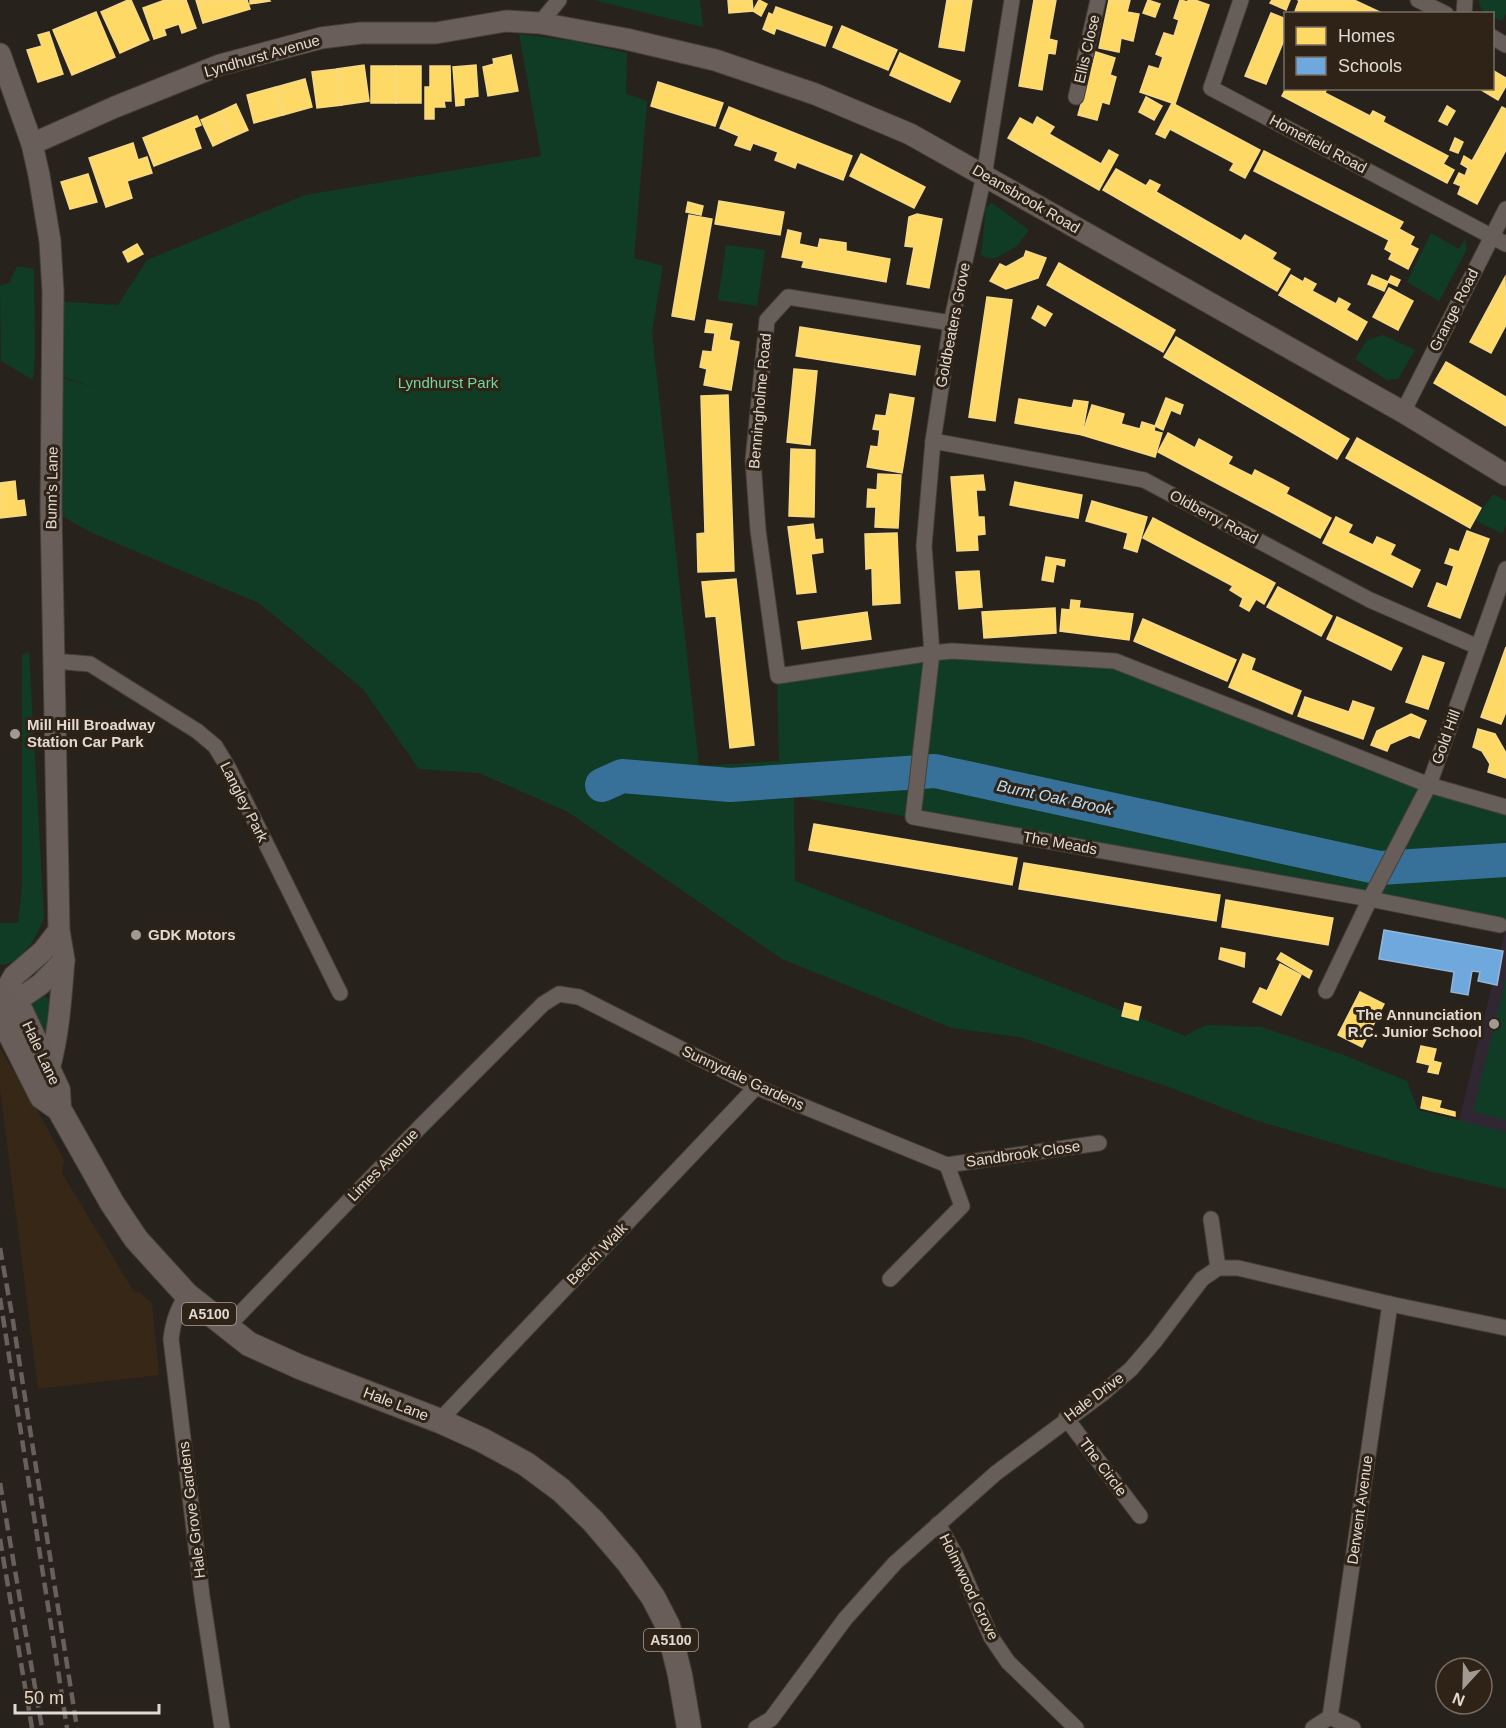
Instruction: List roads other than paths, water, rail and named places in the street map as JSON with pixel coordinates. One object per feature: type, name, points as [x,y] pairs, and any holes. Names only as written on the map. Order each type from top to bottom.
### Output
[{"type":"main road","name":"Hale Lane","points":[[1,995],[21,1011],[58,1090],[60,1109],[111,1203],[136,1239],[187,1295],[249,1344],[300,1367],[439,1420],[482,1440],[526,1464],[561,1490],[628,1562],[653,1597],[668,1626],[680,1675],[688,1728]]},
{"type":"main road","name":"Hale Lane","points":[[1,995],[4,1022],[42,1097],[60,1109]]},
{"type":"street","points":[[540,23],[559,0]]},
{"type":"street","name":"Goldbeaters Grove","points":[[932,653],[924,546],[933,441],[951,323],[984,176],[1012,0]]},
{"type":"street","name":"Ellis Close","points":[[1076,97],[1098,0]]},
{"type":"street","name":"Homefield Road","points":[[1241,0],[1211,88],[1506,244]]},
{"type":"street","points":[[1418,0],[1442,12]]},
{"type":"street","name":"Deansbrook Road","points":[[506,21],[540,23],[626,39],[715,60],[815,94],[910,134],[1402,412],[1506,475]]},
{"type":"street","name":"Lyndhurst Avenue","points":[[32,144],[220,64],[321,38],[361,33],[436,33],[506,21]]},
{"type":"street","name":"Bunn's Lane","points":[[0,54],[32,144],[39,175],[50,241],[53,292],[51,508],[53,661],[59,930],[64,960],[60,1005],[49,1069]]},
{"type":"street","name":"Grange Road","points":[[1402,412],[1506,209]]},
{"type":"street","name":"Benningholme Road","points":[[932,653],[778,676],[758,530],[753,460],[767,320],[789,297],[951,323]]},
{"type":"street","name":"Oldberry Road","points":[[933,441],[1144,480],[1370,600],[1478,647]]},
{"type":"street","name":"Gold Hill","points":[[1370,899],[1429,786],[1506,569]]},
{"type":"street","points":[[932,653],[952,651],[1115,661],[1429,786],[1506,807]]},
{"type":"street","name":"The Meads","points":[[932,653],[913,817],[1370,899],[1500,925]]},
{"type":"street","name":"Langley Park","points":[[53,661],[90,664],[197,731],[215,746],[229,769],[340,993]]},
{"type":"street","points":[[1326,991],[1370,899]]},
{"type":"street","points":[[1,995],[14,976],[43,951],[59,930]]},
{"type":"street","points":[[1,995],[25,995],[41,984],[64,960]]},
{"type":"street","name":"Sunnydale Gardens","points":[[543,1004],[559,994],[579,997],[756,1087],[947,1165]]},
{"type":"street","name":"Limes Avenue","points":[[226,1328],[412,1135],[543,1004]]},
{"type":"street","name":"Beech Walk","points":[[439,1420],[756,1087]]},
{"type":"street","name":"Sandbrook Close","points":[[947,1165],[1099,1143]]},
{"type":"street","points":[[890,1279],[962,1206],[947,1165]]},
{"type":"street","points":[[1211,1220],[1218,1268],[1238,1269],[1506,1328]]},
{"type":"street","name":"Hale Drive","points":[[756,1728],[771,1719],[845,1619],[895,1563],[996,1473],[1131,1369],[1202,1279],[1218,1268]]},
{"type":"street","name":"Hale Grove Gardens","points":[[187,1295],[178,1309],[171,1339],[202,1596],[222,1728]]},
{"type":"street","name":"Derwent Avenue","points":[[1330,1717],[1390,1304]]},
{"type":"street","name":"The Circle","points":[[1066,1418],[1140,1516]]},
{"type":"street","name":"Holmwood Grove","points":[[938,1524],[956,1556],[991,1637],[1016,1670],[1076,1728]]},
{"type":"street","points":[[1313,1728],[1330,1717],[1353,1728]]},
{"type":"waterway","name":"Burnt Oak Brook","points":[[602,785],[622,776],[730,785],[935,771],[1380,868],[1506,860]]},
{"type":"railway","points":[[0,1248],[77,1728]]},
{"type":"railway","points":[[0,1298],[67,1728]]},
{"type":"railway","points":[[0,1483],[42,1728]]},
{"type":"railway","points":[[0,1539],[32,1728]]},
{"type":"place","name":"Mill Hill Broadway Station Car Park","points":[[15,734]]},
{"type":"place","name":"GDK Motors","points":[[136,935]]},
{"type":"place","name":"The Annunciation R.C. Junior School","points":[[1494,1024]]},
{"type":"park label","name":"Lyndhurst Park","points":[[448,383]]}]
